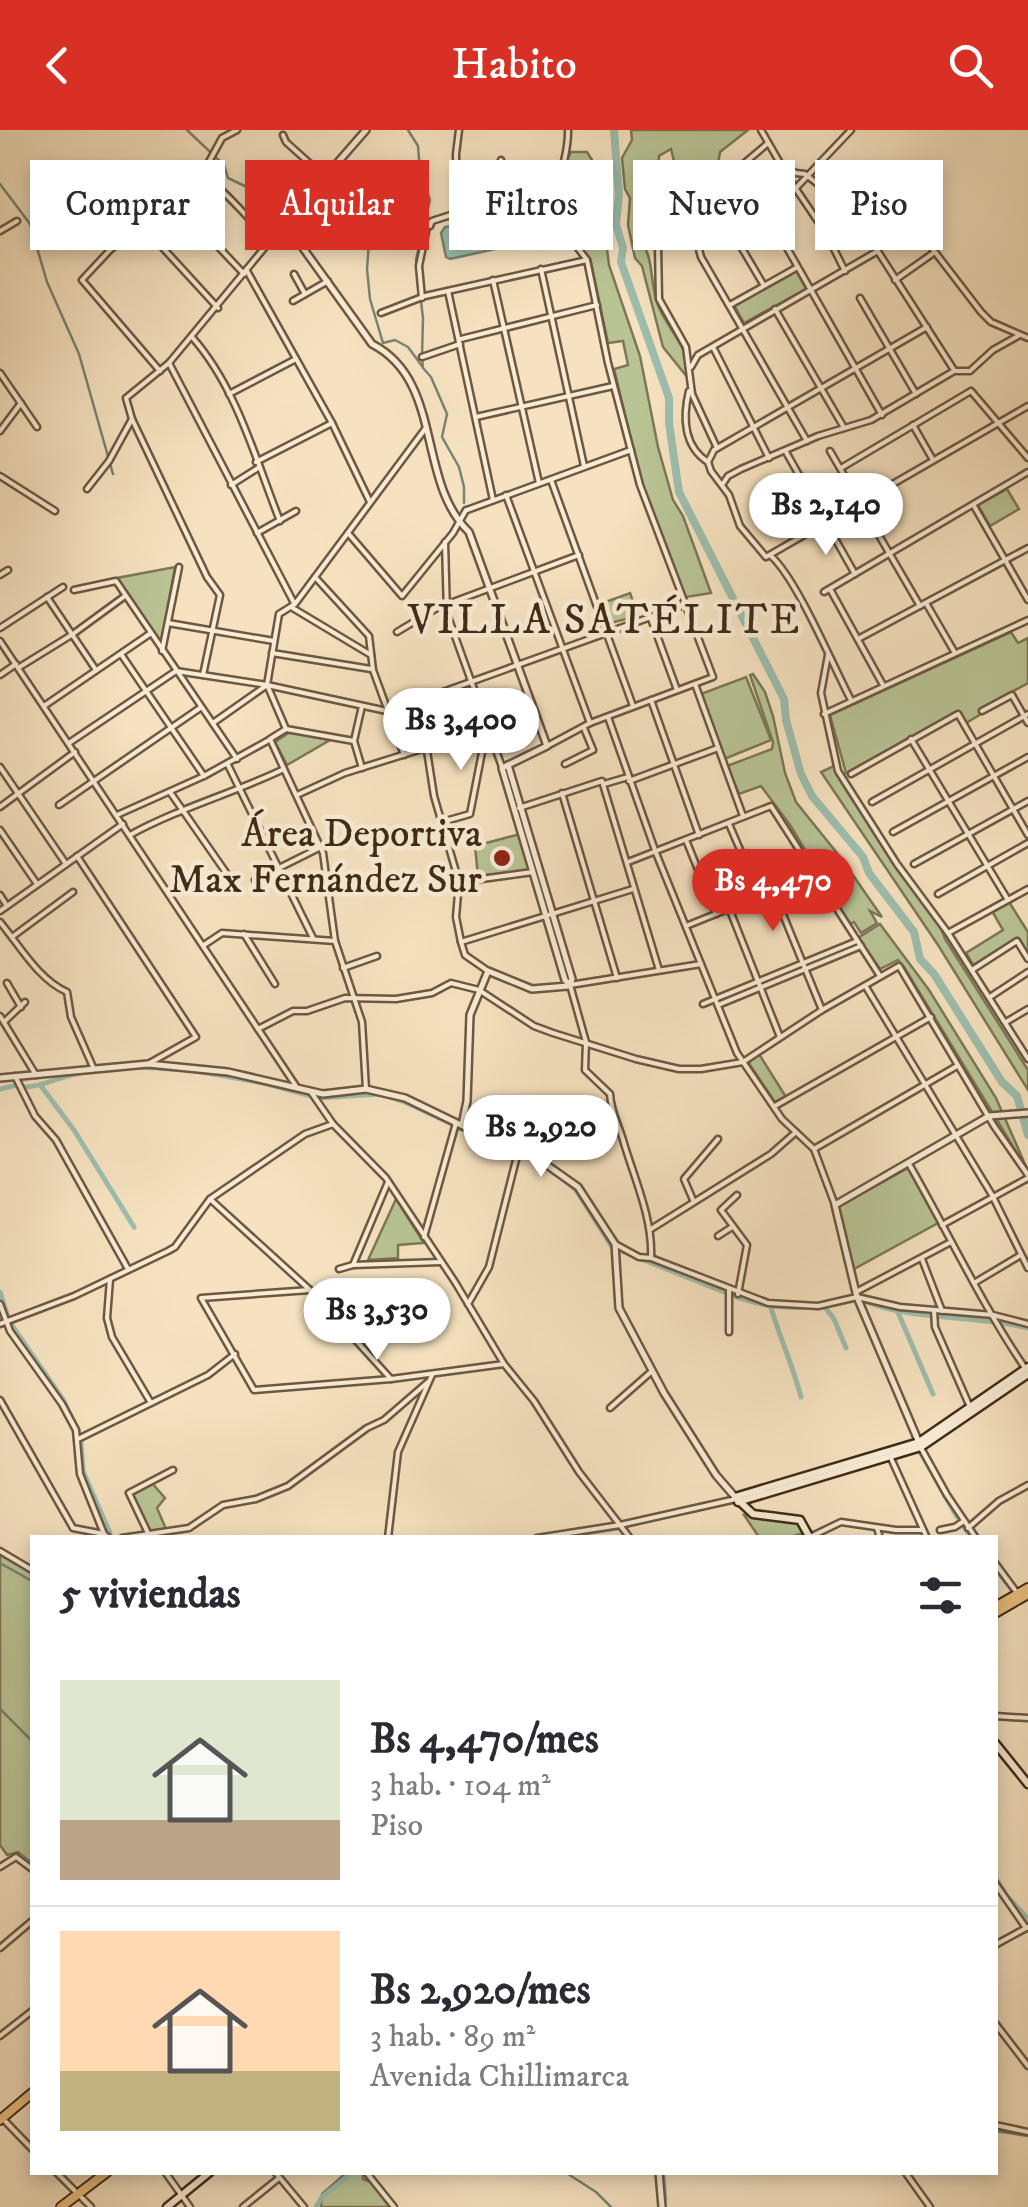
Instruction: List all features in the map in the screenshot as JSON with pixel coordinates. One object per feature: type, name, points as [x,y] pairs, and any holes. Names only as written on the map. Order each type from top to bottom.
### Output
[{"type":"main road","points":[[736,1499],[920,1444],[1027,1370]]},
{"type":"main road","points":[[736,1499],[811,1471],[920,1444],[1027,1370]]},
{"type":"main road","points":[[736,1499],[753,1514],[800,1520],[808,1535]]},
{"type":"main road","points":[[998,1608],[1025,1592]]},
{"type":"main road","points":[[998,1748],[1028,1784]]},
{"type":"main road","points":[[1,2118],[30,2096]]},
{"type":"main road","points":[[61,2207],[103,2175]]},
{"type":"main road","points":[[167,2207],[206,2175]]},
{"type":"street","points":[[210,160],[222,138],[237,130]]},
{"type":"street","points":[[341,160],[366,130]]},
{"type":"street","points":[[429,226],[432,221],[457,213],[456,154],[460,130]]},
{"type":"street","points":[[566,160],[568,130]]},
{"type":"street","points":[[761,130],[778,160]]},
{"type":"street","points":[[846,271],[796,188],[850,130]]},
{"type":"street","points":[[283,134],[286,142],[306,160]]},
{"type":"street","points":[[748,160],[767,144]]},
{"type":"street","points":[[795,172],[815,182]]},
{"type":"street","points":[[225,192],[245,217]]},
{"type":"street","points":[[0,231],[17,220]]},
{"type":"street","points":[[160,371],[82,280],[141,224],[218,308]]},
{"type":"street","points":[[223,250],[245,273],[296,359],[370,502]]},
{"type":"street","points":[[203,674],[220,595],[207,576],[132,419],[126,398],[169,364],[263,250]]},
{"type":"street","points":[[305,250],[372,344],[388,352],[418,393],[454,516],[468,532],[547,746]]},
{"type":"street","points":[[422,298],[423,250]]},
{"type":"street","points":[[505,766],[590,723],[713,677],[640,485],[614,386],[588,260],[580,250]]},
{"type":"street","points":[[658,250],[659,299],[686,347],[690,369],[683,419],[695,452],[708,462],[740,526],[766,557],[1028,406]]},
{"type":"street","points":[[699,250],[806,441]]},
{"type":"street","points":[[743,250],[764,286]]},
{"type":"street","points":[[788,250],[882,414]]},
{"type":"street","points":[[690,369],[698,355],[876,252],[954,371]]},
{"type":"street","points":[[895,280],[933,252],[991,322],[1028,338]]},
{"type":"street","points":[[381,313],[448,290],[588,260]]},
{"type":"street","points":[[730,305],[798,267]]},
{"type":"street","points":[[541,268],[584,466]]},
{"type":"street","points":[[294,274],[305,294]]},
{"type":"street","points":[[493,280],[540,483]]},
{"type":"street","points":[[292,302],[328,281]]},
{"type":"street","points":[[448,290],[493,500]]},
{"type":"street","points":[[860,298],[916,395]]},
{"type":"street","points":[[422,357],[506,328],[597,305]]},
{"type":"street","points":[[775,309],[844,428]]},
{"type":"street","points":[[708,462],[717,448],[927,328]]},
{"type":"street","points":[[722,485],[732,473],[882,414],[954,371],[970,371],[993,350],[1018,336]]},
{"type":"street","points":[[192,337],[230,394],[280,520]]},
{"type":"street","points":[[713,347],[769,458]]},
{"type":"street","points":[[230,394],[296,359]]},
{"type":"street","points":[[169,364],[293,606],[371,655]]},
{"type":"street","points":[[0,373],[37,427]]},
{"type":"street","points":[[690,385],[717,448]]},
{"type":"street","points":[[476,418],[614,386]]},
{"type":"street","points":[[841,468],[972,391],[1028,458]]},
{"type":"street","points":[[0,431],[21,402]]},
{"type":"street","points":[[87,490],[132,419]]},
{"type":"street","points":[[230,484],[332,423]]},
{"type":"street","points":[[913,425],[933,460]]},
{"type":"street","points":[[286,728],[267,685],[280,614],[293,606],[426,428]]},
{"type":"street","points":[[454,516],[632,450]]},
{"type":"street","points":[[830,451],[891,556],[956,653]]},
{"type":"street","points":[[786,452],[856,575]]},
{"type":"street","points":[[884,686],[827,590],[891,556],[1028,472]]},
{"type":"street","points":[[0,476],[55,511]]},
{"type":"street","points":[[551,480],[633,706]]},
{"type":"street","points":[[506,496],[590,723]]},
{"type":"street","points":[[974,506],[1028,600]]},
{"type":"street","points":[[347,533],[402,596],[460,524],[466,510]]},
{"type":"street","points":[[256,533],[296,511]]},
{"type":"street","points":[[444,542],[446,604],[487,737],[505,766],[550,916]]},
{"type":"street","points":[[858,639],[1028,548]]},
{"type":"street","points":[[397,632],[446,604],[578,555]]},
{"type":"street","points":[[771,556],[779,563],[851,700]]},
{"type":"street","points":[[162,651],[179,567]]},
{"type":"street","points":[[0,575],[8,570]]},
{"type":"street","points":[[315,577],[369,636],[373,670],[404,756]]},
{"type":"street","points":[[74,590],[116,581],[237,759]]},
{"type":"street","points":[[0,628],[64,587]]},
{"type":"street","points":[[0,676],[73,634],[125,596]]},
{"type":"street","points":[[48,597],[96,670]]},
{"type":"street","points":[[684,604],[440,692],[423,724],[442,822],[459,882],[456,917],[465,955],[488,971],[532,988],[570,986],[701,964]]},
{"type":"street","points":[[650,616],[677,690]]},
{"type":"street","points":[[824,714],[1028,620]]},
{"type":"street","points":[[168,623],[274,641]]},
{"type":"street","points":[[44,706],[151,633]]},
{"type":"street","points":[[0,641],[299,1090]]},
{"type":"street","points":[[272,652],[373,670]]},
{"type":"street","points":[[121,654],[204,776]]},
{"type":"street","points":[[828,655],[821,693],[838,771],[1025,1049],[1028,1059]]},
{"type":"street","points":[[69,744],[176,670],[388,711]]},
{"type":"street","points":[[695,684],[744,817]]},
{"type":"street","points":[[212,724],[267,685]]},
{"type":"street","points":[[982,711],[1012,695],[1028,723]]},
{"type":"street","points":[[651,700],[699,835]]},
{"type":"street","points":[[362,706],[354,741],[362,768]]},
{"type":"street","points":[[60,805],[200,708]]},
{"type":"street","points":[[851,774],[958,714],[1028,835]]},
{"type":"street","points":[[872,802],[1026,715]]},
{"type":"street","points":[[608,716],[656,853],[743,1062],[796,1132],[814,1148],[835,1204],[856,1295],[920,1444],[974,1535]]},
{"type":"street","points":[[565,764],[593,750],[583,727]]},
{"type":"street","points":[[117,815],[228,765],[286,728],[354,741]]},
{"type":"street","points":[[298,795],[362,768],[426,748],[487,737]]},
{"type":"street","points":[[442,822],[470,814],[487,737]]},
{"type":"street","points":[[270,739],[321,847],[335,940],[362,1022],[366,1090]]},
{"type":"street","points":[[912,739],[1008,900]]},
{"type":"street","points":[[603,785],[673,766],[718,748]]},
{"type":"street","points":[[0,806],[75,752]]},
{"type":"street","points":[[893,832],[1028,757]]},
{"type":"street","points":[[228,765],[312,938]]},
{"type":"street","points":[[0,768],[66,864]]},
{"type":"street","points":[[130,835],[284,768]]},
{"type":"street","points":[[518,809],[602,780],[659,972]]},
{"type":"street","points":[[170,792],[227,874]]},
{"type":"street","points":[[562,794],[618,978]]},
{"type":"street","points":[[914,864],[1028,801]]},
{"type":"street","points":[[628,862],[771,806],[881,978]]},
{"type":"street","points":[[518,809],[533,872],[572,979],[570,986],[586,1042],[585,1070],[610,1094],[611,1112],[651,1229],[652,1258]]},
{"type":"street","points":[[0,911],[122,824]]},
{"type":"street","points":[[730,824],[760,896]]},
{"type":"street","points":[[0,830],[37,885]]},
{"type":"street","points":[[686,840],[716,914]]},
{"type":"street","points":[[938,894],[1028,843]]},
{"type":"street","points":[[255,880],[321,847]]},
{"type":"street","points":[[77,856],[196,1037],[148,1064]]},
{"type":"street","points":[[459,882],[533,872]]},
{"type":"street","points":[[686,926],[814,874]]},
{"type":"street","points":[[460,942],[634,888]]},
{"type":"street","points":[[774,890],[822,1010]]},
{"type":"street","points":[[948,933],[1028,890]]},
{"type":"street","points":[[12,936],[73,892]]},
{"type":"street","points":[[0,895],[7,906]]},
{"type":"street","points":[[729,908],[780,1037]]},
{"type":"street","points":[[0,922],[44,975],[67,992],[71,1016],[93,1067]]},
{"type":"street","points":[[204,945],[222,933],[335,940]]},
{"type":"street","points":[[244,934],[274,984]]},
{"type":"street","points":[[972,970],[1017,941],[1028,959]]},
{"type":"street","points":[[703,1004],[717,1002],[859,944]]},
{"type":"street","points":[[343,968],[377,956]]},
{"type":"street","points":[[258,1029],[293,1010],[308,1010],[356,996],[396,999],[432,993],[451,982],[479,990],[534,1026],[679,1069],[726,1067],[743,1062],[899,966],[1028,1176],[942,1225]]},
{"type":"street","points":[[424,1237],[467,1101],[470,1015],[488,971]]},
{"type":"street","points":[[989,997],[1028,972]]},
{"type":"street","points":[[4,1022],[23,1005],[8,982]]},
{"type":"street","points":[[866,986],[992,1195],[1028,1268]]},
{"type":"street","points":[[1005,1023],[1028,1009]]},
{"type":"street","points":[[0,1016],[36,1075]]},
{"type":"street","points":[[775,1106],[932,1016]]},
{"type":"street","points":[[0,1078],[148,1064],[228,1072],[311,1092],[366,1090],[405,1098],[459,1124],[520,1146],[578,1187],[615,1244],[639,1257],[652,1258],[768,1304],[803,1307],[856,1295],[949,1242]]},
{"type":"street","points":[[814,1148],[959,1065]]},
{"type":"street","points":[[15,1076],[35,1116],[56,1140],[128,1269]]},
{"type":"street","points":[[311,1092],[334,1124],[388,1182],[504,1364],[628,1535]]},
{"type":"street","points":[[835,1204],[989,1116],[1028,1113]]},
{"type":"street","points":[[3,1322],[19,1319],[175,1247],[210,1199],[305,1134],[334,1124]]},
{"type":"street","points":[[651,1229],[771,1154],[796,1132]]},
{"type":"street","points":[[693,1201],[684,1179],[718,1139]]},
{"type":"street","points":[[468,1304],[490,1266],[520,1146]]},
{"type":"street","points":[[909,1164],[949,1242],[1027,1370]]},
{"type":"street","points":[[353,1265],[388,1182]]},
{"type":"street","points":[[738,1195],[722,1210],[747,1245],[738,1294]]},
{"type":"street","points":[[210,1199],[310,1290],[391,1379]]},
{"type":"street","points":[[718,1236],[732,1227]]},
{"type":"street","points":[[556,1535],[736,1499],[711,1468],[619,1308],[615,1244]]},
{"type":"street","points":[[974,1283],[1021,1255]]},
{"type":"street","points":[[921,1258],[942,1310]]},
{"type":"street","points":[[339,1268],[442,1262]]},
{"type":"street","points":[[111,1277],[106,1318],[112,1337],[151,1402]]},
{"type":"street","points":[[310,1290],[201,1298],[254,1390],[391,1379],[504,1364]]},
{"type":"street","points":[[728,1290],[729,1332]]},
{"type":"street","points":[[856,1295],[900,1307],[993,1315],[1028,1324]]},
{"type":"street","points":[[0,1304],[3,1322],[62,1404],[78,1439],[80,1474],[106,1535]]},
{"type":"street","points":[[934,1310],[935,1327],[970,1407]]},
{"type":"street","points":[[78,1439],[208,1375],[234,1354]]},
{"type":"street","points":[[610,1408],[652,1371]]},
{"type":"street","points":[[388,1535],[398,1452],[432,1374]]},
{"type":"street","points":[[138,1535],[188,1528],[224,1505],[245,1502],[288,1486],[367,1428],[384,1420],[428,1382]]},
{"type":"street","points":[[0,1400],[73,1528],[102,1535]]},
{"type":"street","points":[[890,1456],[926,1535]]},
{"type":"street","points":[[148,1533],[129,1493],[173,1470]]},
{"type":"street","points":[[968,1528],[1028,1484]]},
{"type":"street","points":[[815,1535],[839,1522],[924,1530]]},
{"type":"street","points":[[940,1530],[964,1522]]},
{"type":"street","points":[[876,1528],[879,1535]]},
{"type":"street","points":[[896,1530],[898,1535]]},
{"type":"street","points":[[0,1551],[30,1569]]},
{"type":"street","points":[[998,1566],[1025,1592]]},
{"type":"street","points":[[998,1716],[1028,1718]]},
{"type":"street","points":[[0,1866],[16,1858],[30,1868]]},
{"type":"street","points":[[998,1887],[1027,1928],[998,1943]]},
{"type":"street","points":[[0,1948],[30,1924]]},
{"type":"street","points":[[0,2036],[30,2013]]},
{"type":"street","points":[[998,2027],[1028,2066]]},
{"type":"street","points":[[1,2118],[30,2147]]},
{"type":"street","points":[[998,2126],[1028,2132]]},
{"type":"street","points":[[59,2175],[91,2207]]},
{"type":"street","points":[[166,2175],[190,2207]]},
{"type":"street","points":[[243,2207],[277,2175],[304,2207]]},
{"type":"street","points":[[368,2175],[394,2207]]},
{"type":"street","points":[[659,2175],[662,2207]]},
{"type":"street","points":[[906,2175],[930,2207]]},
{"type":"green space","points":[[631,130],[748,130],[720,152],[719,160],[674,160],[671,149],[659,160],[633,160],[633,249],[628,225],[630,198],[625,189],[622,158],[632,140]]},
{"type":"green space","points":[[571,152],[587,152],[592,160],[567,160]]},
{"type":"green space","points":[[580,250],[607,250],[640,356],[673,500],[683,516],[711,593],[686,597],[681,591],[640,477],[614,369],[628,365],[623,341],[608,343],[591,262]]},
{"type":"green space","points":[[633,250],[646,250],[658,305],[686,358],[688,378],[663,347],[642,266]]},
{"type":"green space","points":[[796,270],[806,289],[744,323],[734,305]]},
{"type":"green space","points":[[1007,489],[1019,509],[990,526],[978,505]]},
{"type":"green space","points":[[175,567],[161,645],[117,578]]},
{"type":"green space","points":[[630,593],[638,616],[607,624],[600,604]]},
{"type":"green space","points":[[1011,632],[1018,643],[1028,638],[1028,683],[979,710],[981,714],[966,723],[958,711],[846,773],[830,715]]},
{"type":"green space","points":[[750,675],[765,692],[796,802],[882,917],[870,911],[877,923],[861,933],[854,922],[850,924],[790,825],[761,786],[739,794],[727,766],[772,749]]},
{"type":"green space","points":[[746,677],[771,740],[724,759],[701,694]]},
{"type":"green space","points":[[290,732],[330,740],[287,765],[275,742]]},
{"type":"green space","points":[[834,766],[896,867],[936,920],[1028,1070],[1028,1090],[938,945],[821,772]]},
{"type":"green space","name":"Área Deportiva Max Fernández Sur","points":[[520,834],[530,870],[478,876],[475,846]]},
{"type":"green space","points":[[1009,902],[1028,932],[1028,955],[1017,938],[973,965],[966,953],[1003,930],[992,911]]},
{"type":"green space","points":[[880,924],[929,990],[996,1098],[1028,1171],[904,967],[898,960],[880,969],[858,938]]},
{"type":"green space","points":[[759,1054],[786,1097],[775,1102],[750,1065],[749,1060]]},
{"type":"green space","points":[[908,1168],[938,1223],[852,1270],[838,1207]]},
{"type":"green space","points":[[396,1199],[424,1243],[398,1245],[398,1258],[368,1260]]},
{"type":"green space","points":[[152,1483],[165,1498],[157,1508],[166,1529],[150,1531],[133,1496]]},
{"type":"green space","points":[[744,1515],[796,1521],[804,1533],[797,1535],[758,1535]]},
{"type":"green space","points":[[0,1553],[30,1571],[30,1861],[18,1852],[7,1855],[0,1845]]},
{"type":"green space","points":[[344,2175],[363,2175],[391,2207],[321,2207],[322,2194]]},
{"type":"water","points":[[449,226],[449,250],[491,250],[446,257],[441,233]]},
{"type":"waterway","points":[[187,130],[224,165],[228,178],[245,186]]},
{"type":"waterway","points":[[408,130],[418,146],[420,171],[430,200],[416,260],[423,318],[423,368],[447,414],[442,437],[459,467],[464,503]]},
{"type":"waterway","points":[[614,130],[621,262],[669,398],[679,492],[784,699],[801,774],[812,796],[863,857],[869,873],[914,932],[920,959],[934,974],[1002,1082],[1017,1096],[1028,1135]]},
{"type":"waterway","points":[[0,184],[30,224],[47,282],[79,354],[113,474]]},
{"type":"waterway","points":[[368,250],[370,299],[383,343],[395,340],[408,347],[422,366]]},
{"type":"waterway","points":[[136,1067],[154,1068]]},
{"type":"waterway","points":[[158,1068],[172,1069]]},
{"type":"waterway","points":[[190,1070],[311,1096]]},
{"type":"waterway","points":[[26,1087],[80,1073]]},
{"type":"waterway","points":[[0,1089],[17,1085]]},
{"type":"waterway","points":[[41,1086],[74,1130],[134,1227]]},
{"type":"waterway","points":[[319,1098],[381,1094],[454,1125]]},
{"type":"waterway","points":[[459,1128],[508,1144]]},
{"type":"waterway","points":[[562,1178],[576,1190],[612,1247]]},
{"type":"waterway","points":[[619,1250],[724,1292]]},
{"type":"waterway","points":[[0,1292],[8,1317]]},
{"type":"waterway","points":[[729,1294],[792,1308],[855,1300]]},
{"type":"waterway","points":[[864,1301],[903,1312],[1028,1328]]},
{"type":"waterway","points":[[825,1307],[846,1348]]},
{"type":"waterway","points":[[771,1308],[801,1397]]},
{"type":"waterway","points":[[897,1310],[933,1394]]},
{"type":"waterway","points":[[11,1324],[64,1401],[79,1434]]},
{"type":"waterway","points":[[81,1441],[83,1471],[110,1533]]},
{"type":"waterway","points":[[919,1450],[957,1517]]},
{"type":"waterway","points":[[627,1525],[731,1502]]},
{"type":"waterway","points":[[964,1527],[970,1535]]},
{"type":"waterway","points":[[573,1535],[619,1528]]},
{"type":"waterway","points":[[0,1563],[30,1580]]},
{"type":"waterway","points":[[998,1572],[1012,1590]]},
{"type":"waterway","points":[[0,1709],[30,1739]]},
{"type":"waterway","points":[[998,1718],[1028,1720]]},
{"type":"waterway","points":[[20,1857],[30,1864]]},
{"type":"waterway","points":[[0,1869],[14,1860]]},
{"type":"waterway","points":[[998,1882],[1028,1919]]},
{"type":"waterway","points":[[998,2131],[1028,2136]]},
{"type":"waterway","points":[[316,2207],[322,2197],[349,2175]]},
{"type":"waterway","points":[[570,2175],[611,2207]]},
{"type":"waterway","points":[[663,2175],[665,2199]]},
{"type":"place","name":"Área Deportiva Max Fernández Sur","points":[[502,858]]},
{"type":"district","name":"VILLA SATÉLITE","points":[[605,621]]}]
